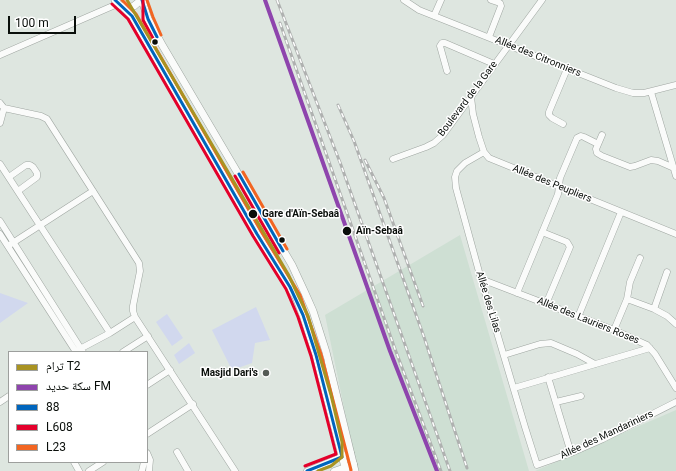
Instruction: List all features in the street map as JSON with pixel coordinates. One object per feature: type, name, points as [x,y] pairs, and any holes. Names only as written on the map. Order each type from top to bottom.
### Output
[{"type":"main road","points":[[119,4],[134,6],[141,0],[148,19],[292,265],[313,311],[326,352],[354,468]]},
{"type":"main road","points":[[148,0],[148,19]]},
{"type":"main road","points":[[119,4],[132,16],[152,49],[257,234],[296,297],[316,355],[345,469]]},
{"type":"street","name":"Allée des Citronniers","points":[[404,0],[419,10],[606,85],[639,94],[676,85]]},
{"type":"street","points":[[434,16],[441,0]]},
{"type":"street","points":[[489,37],[501,6],[500,4],[491,0]]},
{"type":"street","name":"Boulevard de la Gare","points":[[393,160],[426,147],[439,138],[542,0]]},
{"type":"street","points":[[0,55],[119,4]]},
{"type":"street","points":[[448,71],[440,46],[445,42],[494,64]]},
{"type":"street","points":[[563,124],[552,118],[549,115],[549,112],[567,69]]},
{"type":"street","points":[[651,92],[676,176]]},
{"type":"street","points":[[471,97],[475,120],[484,152]]},
{"type":"street","points":[[0,124],[2,106],[41,116],[47,119],[140,266],[133,306],[136,317],[235,471]]},
{"type":"street","points":[[602,135],[596,151],[598,154],[628,167],[634,167],[651,160],[658,161],[674,168]]},
{"type":"street","points":[[518,293],[558,194],[560,178],[577,138],[582,136],[598,144]]},
{"type":"street","name":"Allée des Peupliers","points":[[484,152],[487,157],[493,160],[676,234]]},
{"type":"street","name":"Allée des Lilas","points":[[484,152],[460,168],[456,173],[455,181],[481,279],[537,465]]},
{"type":"street","points":[[0,164],[110,333]]},
{"type":"street","points":[[9,177],[26,165],[33,167],[37,173],[36,178],[18,191]]},
{"type":"street","points":[[11,244],[93,191]]},
{"type":"street","points":[[578,316],[621,212]]},
{"type":"street","points":[[0,221],[11,244],[78,351],[136,317]]},
{"type":"street","points":[[542,232],[567,242],[570,247],[546,304]]},
{"type":"street","points":[[0,234],[11,244]]},
{"type":"street","points":[[614,330],[627,299],[630,282],[640,258]]},
{"type":"street","points":[[654,309],[667,272]]},
{"type":"street","name":"Allée des Lauriers Roses","points":[[481,279],[614,330],[644,344],[650,348],[676,388]]},
{"type":"street","points":[[627,299],[654,309],[667,316],[676,324]]},
{"type":"street","points":[[125,351],[148,336]]},
{"type":"street","points":[[504,355],[540,344],[550,343],[577,354],[595,364]]},
{"type":"street","points":[[514,388],[650,348]]},
{"type":"street","points":[[148,384],[170,370]]},
{"type":"street","points":[[548,377],[570,453]]},
{"type":"street","points":[[556,402],[581,396]]},
{"type":"street","name":"Allée des Mandariniers","points":[[537,465],[570,453],[610,435],[676,402]]},
{"type":"street","points":[[148,433],[193,404]]},
{"type":"street","points":[[177,452],[188,471]]},
{"type":"street","points":[[307,471],[351,453]]},
{"type":"street","points":[[148,455],[150,460],[149,471]]},
{"type":"street","points":[[88,471],[100,463]]},
{"type":"street","points":[[334,471],[354,468]]},
{"type":"shaded area","points":[[460,235],[529,471],[357,471],[325,315]]},
{"type":"shaded area","points":[[0,293],[28,303],[0,323]]},
{"type":"shaded area","points":[[256,307],[270,340],[255,343],[252,363],[232,370],[212,330]]},
{"type":"shaded area","points":[[167,314],[183,338],[172,346],[156,322]]},
{"type":"shaded area","points":[[189,343],[195,353],[179,364],[174,355]]},
{"type":"shaded area","points":[[676,410],[676,471],[535,471]]},
{"type":"tram line","name":"T2","points":[[127,0],[288,274],[308,316],[331,395],[342,442],[342,457],[331,466],[318,471]]},
{"type":"tram line","points":[[324,359],[324,373]]},
{"type":"railway","points":[[277,0],[341,165],[450,471]]},
{"type":"railway","points":[[280,23],[395,349],[441,471]]},
{"type":"railway","points":[[338,105],[354,141],[424,337],[467,468]]},
{"type":"railway","points":[[365,160],[384,198],[423,306]]},
{"type":"rail line","name":"FM","points":[[265,0],[390,351],[437,471]]},
{"type":"transit line","name":"88","points":[[115,0],[132,16],[257,234],[290,287],[303,315],[316,355],[342,457],[307,471]]},
{"type":"transit line","name":"L23","points":[[122,0],[136,14],[261,231],[300,295],[321,354],[351,470]]},
{"type":"transit line","name":"88","points":[[142,0],[148,19],[157,37]]},
{"type":"transit line","name":"L608","points":[[143,0],[143,20],[155,42]]},
{"type":"transit line","name":"L23","points":[[147,0],[161,35]]},
{"type":"transit line","name":"L608","points":[[112,4],[128,19],[253,236],[286,289],[298,317],[311,356],[336,454],[305,466]]},
{"type":"transit line","name":"L23","points":[[243,172],[287,249]]},
{"type":"transit line","name":"88","points":[[239,174],[283,251]]},
{"type":"transit line","name":"L608","points":[[235,176],[279,253]]},
{"type":"place","name":"Gare d'Aïn-Sebaâ","points":[[253,214]]},
{"type":"place","name":"Aïn-Sebaâ","points":[[347,231]]},
{"type":"place","name":"Masjid Dari's","points":[[266,373]]}]
